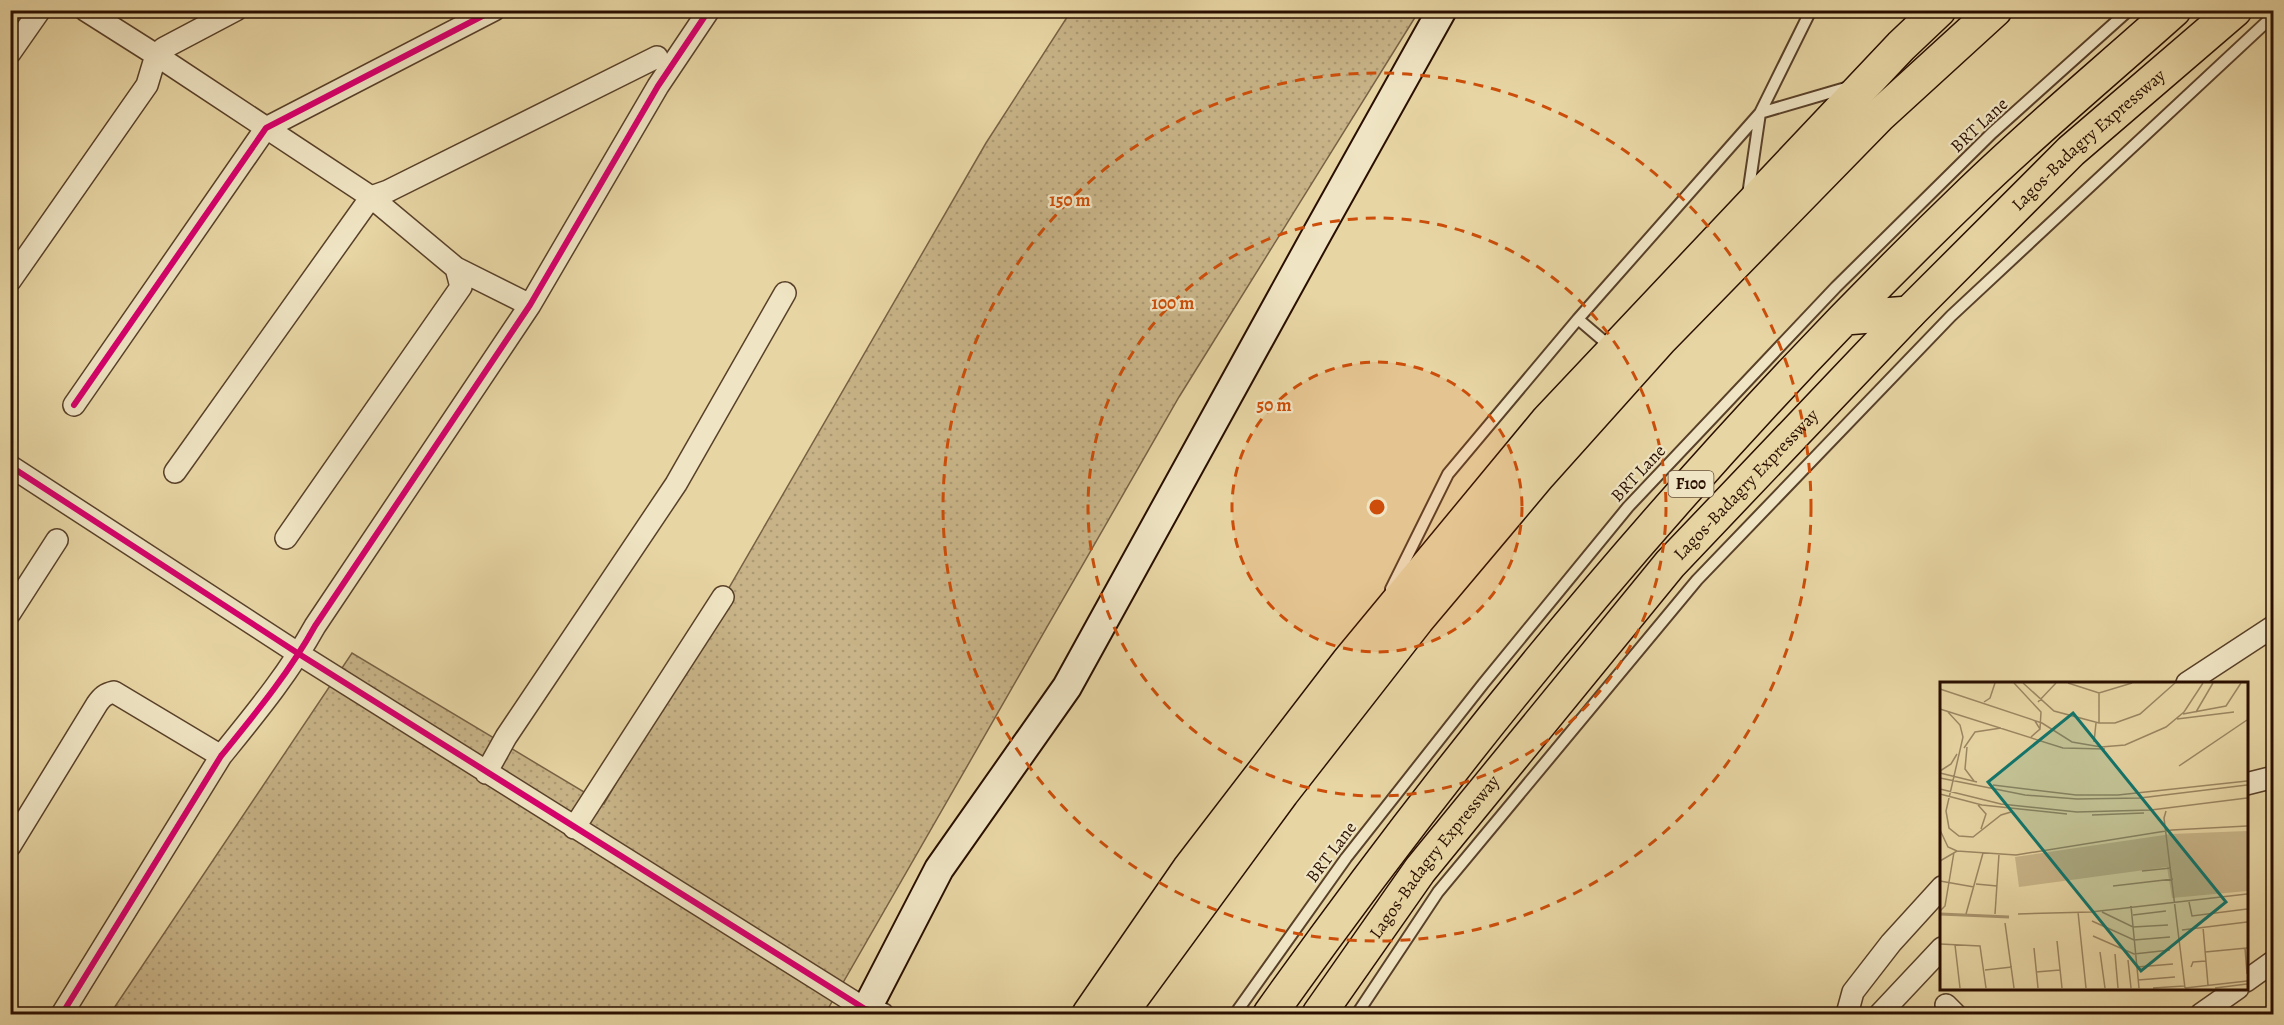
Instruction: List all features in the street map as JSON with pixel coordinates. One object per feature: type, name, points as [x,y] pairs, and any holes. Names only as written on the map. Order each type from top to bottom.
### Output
[{"type":"main road","points":[[868,1013],[939,869],[1067,687],[1443,10]]},
{"type":"main road","points":[[1900,46],[1919,10]]},
{"type":"main road","points":[[1089,1014],[1190,869],[1364,643],[1548,420],[1900,46],[1939,10]]},
{"type":"main road","points":[[1120,1014],[1282,793],[1381,666],[1539,475],[1660,340],[1880,115],[1995,10]]},
{"type":"main road","name":"Lagos-Badagry Expressway","points":[[1270,1014],[1394,843],[1613,572],[1711,462],[1845,318],[1972,190],[2174,10]]},
{"type":"main road","name":"Lagos-Badagry Expressway","points":[[1319,1014],[1420,870],[1670,564],[1909,313],[2071,151],[2235,10]]},
{"type":"main road","points":[[1845,318],[1909,313]]},
{"type":"street","points":[[10,53],[40,10]]},
{"type":"street","points":[[85,10],[371,197],[456,268],[530,305]]},
{"type":"street","points":[[10,281],[147,85],[156,55],[164,48],[236,10]]},
{"type":"street","points":[[74,405],[266,128],[494,10]]},
{"type":"street","points":[[62,1014],[221,756],[299,654],[315,626],[530,305],[658,86],[709,10]]},
{"type":"street","points":[[175,472],[371,197],[398,186],[657,57]]},
{"type":"street","points":[[286,538],[461,287],[456,268]]},
{"type":"street","points":[[486,773],[506,737],[676,484],[785,293]]},
{"type":"street","points":[[10,466],[299,654],[868,1013]]},
{"type":"street","points":[[10,613],[57,540]]},
{"type":"street","points":[[574,828],[723,597]]},
{"type":"street","points":[[2189,682],[2274,626]]},
{"type":"street","points":[[10,846],[102,696],[114,692],[221,756]]},
{"type":"street","points":[[2248,784],[2274,777]]},
{"type":"street","points":[[1847,1014],[1853,992],[1891,942],[1940,888]]},
{"type":"street","points":[[1880,1014],[1940,950]]},
{"type":"street","points":[[2248,980],[2274,961]]},
{"type":"street","points":[[2201,1014],[2235,989]]},
{"type":"lane","points":[[1364,643],[1448,474],[1578,319],[1760,113],[1811,10]]},
{"type":"lane","points":[[1128,1014],[1237,860],[1363,690],[1483,542],[1663,343],[1880,124],[2004,10]]},
{"type":"lane","name":"BRT Lane","points":[[1235,1014],[1353,849],[1483,684],[1628,507],[1836,287],[1992,133],[2129,10]]},
{"type":"lane","points":[[1357,1014],[1438,891],[1697,580],[1951,316],[2274,15]]},
{"type":"lane","points":[[1760,113],[1867,82]]},
{"type":"lane","points":[[1746,210],[1760,113]]},
{"type":"lane","points":[[1578,319],[1614,350]]},
{"type":"shaded area","points":[[1071,11],[1419,11],[1179,397],[825,1014],[110,1014],[352,653],[604,804],[986,143]]},
{"type":"cycle path","points":[[74,405],[266,128],[494,10]]},
{"type":"cycle path","points":[[62,1014],[221,756],[294,660],[530,305],[658,86],[709,10]]},
{"type":"cycle path","points":[[10,466],[299,654],[865,1009],[883,1014]]}]
